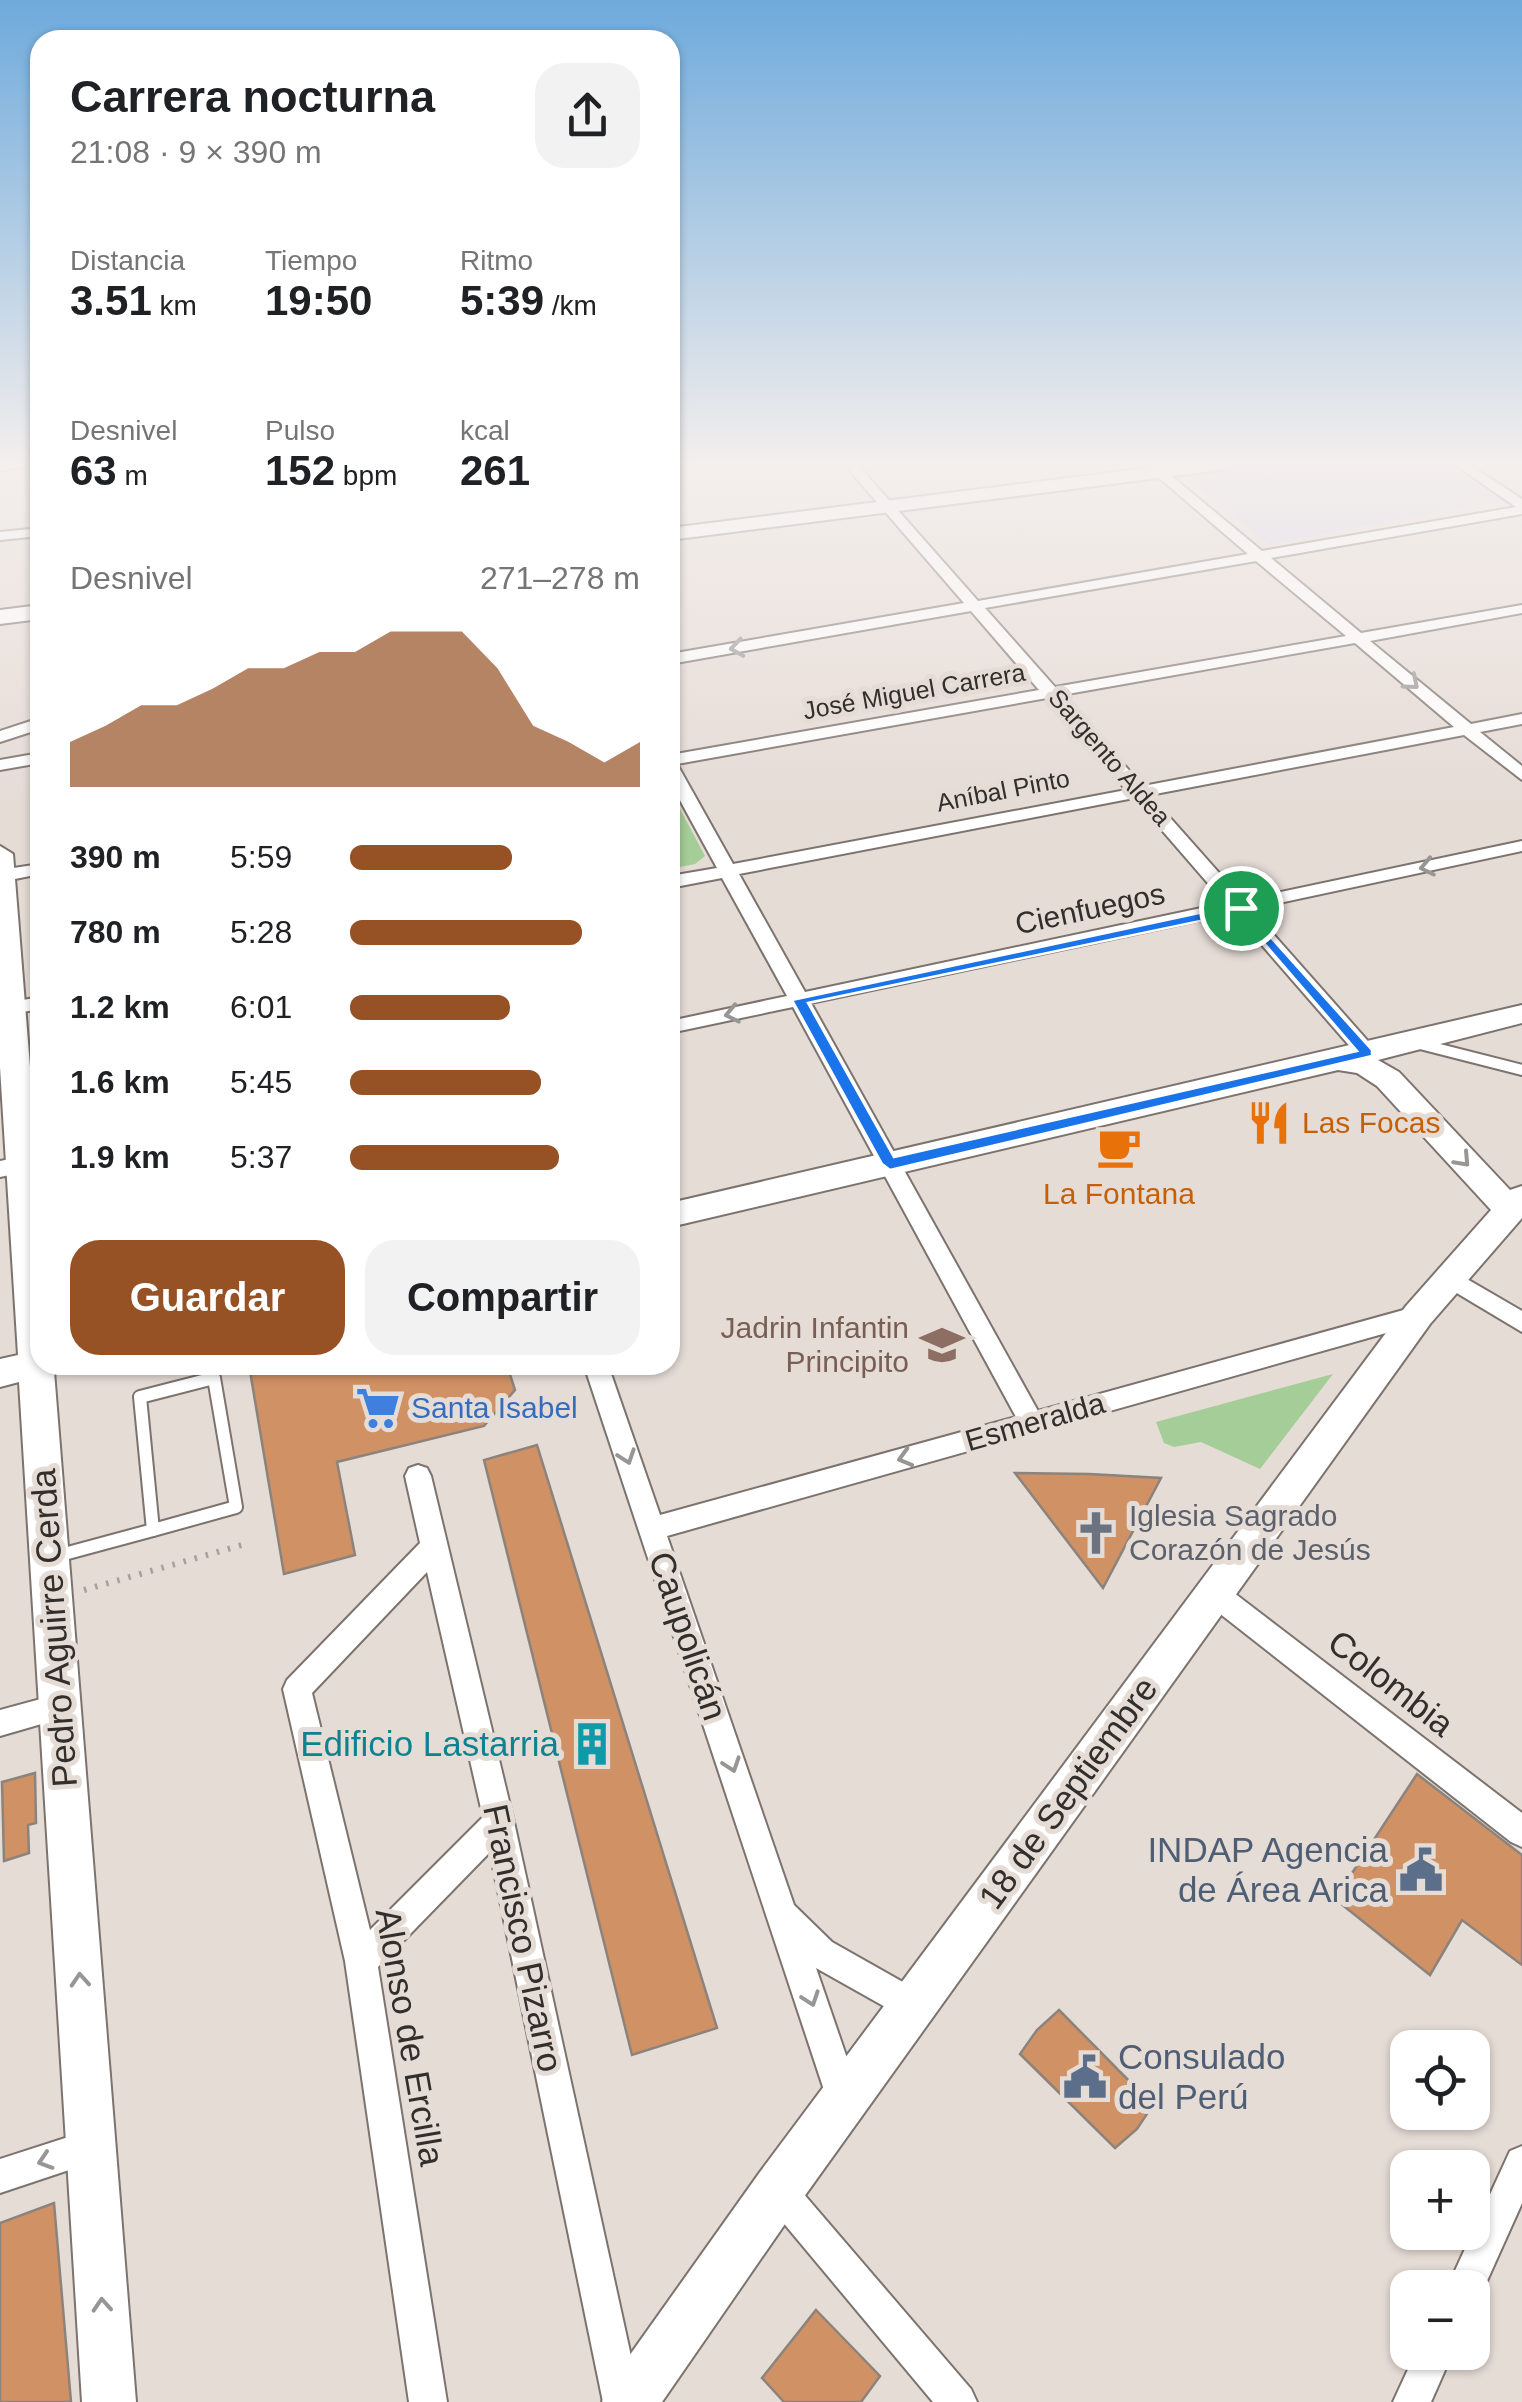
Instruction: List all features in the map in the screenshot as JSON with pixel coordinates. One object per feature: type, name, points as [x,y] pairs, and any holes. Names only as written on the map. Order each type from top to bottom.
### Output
[{"type":"main road","points":[[0,617],[30,613]]},
{"type":"main road","name":"Pedro Aguirre Cerda","points":[[0,854],[16,1007],[25,1367],[51,1579],[109,2402]]},
{"type":"main road","points":[[680,1213],[1522,1014]]},
{"type":"main road","points":[[1335,1061],[1365,1065],[1388,1079],[1515,1202]]},
{"type":"main road","name":"18 de Septiembre","points":[[626,2402],[1418,1316],[1515,1202]]},
{"type":"street","name":"Sargento Aldea","points":[[952,576],[1367,1053]]},
{"type":"street","points":[[680,657],[1160,576]]},
{"type":"street","points":[[1284,576],[1522,775]]},
{"type":"street","name":"José Miguel Carrera","points":[[680,761],[1522,610]]},
{"type":"street","name":"Aníbal Pinto","points":[[680,880],[1522,719]]},
{"type":"street","points":[[0,737],[30,727]]},
{"type":"street","points":[[0,764],[30,760]]},
{"type":"street","points":[[680,781],[1032,1422]]},
{"type":"street","name":"Cienfuegos","points":[[680,1025],[1522,846]]},
{"type":"street","points":[[1,876],[30,871]]},
{"type":"street","points":[[1448,1277],[1522,1322]]},
{"type":"street","name":"Esmeralda","points":[[651,1529],[1418,1316]]},
{"type":"street","name":"Caupolicán","points":[[599,1375],[844,2099]]},
{"type":"street","name":"Francisco Pizarro","points":[[418,1476],[499,1822],[626,2402]]},
{"type":"street","name":"Alonso de Ercilla","points":[[428,2402],[360,1961],[297,1688],[433,1548]]},
{"type":"street","name":"Colombia","points":[[1215,1594],[1522,1832]]},
{"type":"street","points":[[0,1723],[60,1706]]},
{"type":"street","points":[[360,1961],[499,1822]]},
{"type":"street","name":"Caupolicán","points":[[780,1907],[795,1928],[822,1953],[912,2006]]},
{"type":"street","points":[[0,2176],[90,2147]]},
{"type":"street","points":[[1473,2270],[1522,2164]]},
{"type":"street","points":[[778,2190],[958,2402]]},
{"type":"street","points":[[1412,2402],[1427,2370]]},
{"type":"lane","points":[[1412,1042],[1522,1070]]},
{"type":"lane","points":[[153,1531],[140,1398],[205,1375]]},
{"type":"lane","points":[[51,1579],[153,1531],[236,1507],[214,1375]]},
{"type":"path","points":[[51,1579],[242,1545]]},
{"type":"green space","points":[[680,809],[705,856],[695,864],[680,867]]},
{"type":"green space","points":[[1333,1374],[1260,1469],[1201,1442],[1174,1447],[1164,1443],[1156,1422]]},
{"type":"building","name":"Santa Isabel","points":[[251,1375],[510,1375],[515,1390],[484,1426],[337,1462],[355,1555],[284,1574]]},
{"type":"building","name":"Edificio Lastarria","points":[[537,1445],[717,2028],[632,2055],[484,1460]]},
{"type":"building","name":"Iglesia Sagrado Corazón de Jesús","points":[[1015,1473],[1089,1474],[1161,1478],[1103,1588]]},
{"type":"building","points":[[35,1773],[36,1823],[28,1825],[29,1853],[4,1861],[2,1782]]},
{"type":"building","name":"INDAP Agencia de Área Arica","points":[[1417,1774],[1522,1855],[1522,1965],[1462,1920],[1430,1975],[1335,1899]]},
{"type":"building","name":"Consulado del Perú","points":[[1059,2010],[1153,2105],[1137,2129],[1115,2148],[1020,2054],[1037,2030]]},
{"type":"building","points":[[54,2203],[71,2402],[0,2402],[0,2223]]},
{"type":"building","points":[[816,2310],[880,2376],[861,2402],[784,2402],[762,2378]]},
{"type":"place","name":"Las Focas","points":[[1269,1123]]},
{"type":"place","name":"La Fontana","points":[[1119,1147]]},
{"type":"place","name":"Jadrin Infantin Principito","points":[[942,1345]]},
{"type":"place","name":"Santa Isabel","points":[[378,1408]]},
{"type":"place","name":"Iglesia Sagrado Corazón de Jesús","points":[[1096,1533]]},
{"type":"place","name":"Edificio Lastarria","points":[[592,1744]]},
{"type":"place","name":"INDAP Agencia de Área Arica","points":[[1421,1870]]},
{"type":"place","name":"Consulado del Perú","points":[[1085,2077]]},
{"type":"route","points":[[1241,908],[1367,1053],[890,1164],[799,1000],[1130,931],[1241,908]]}]
